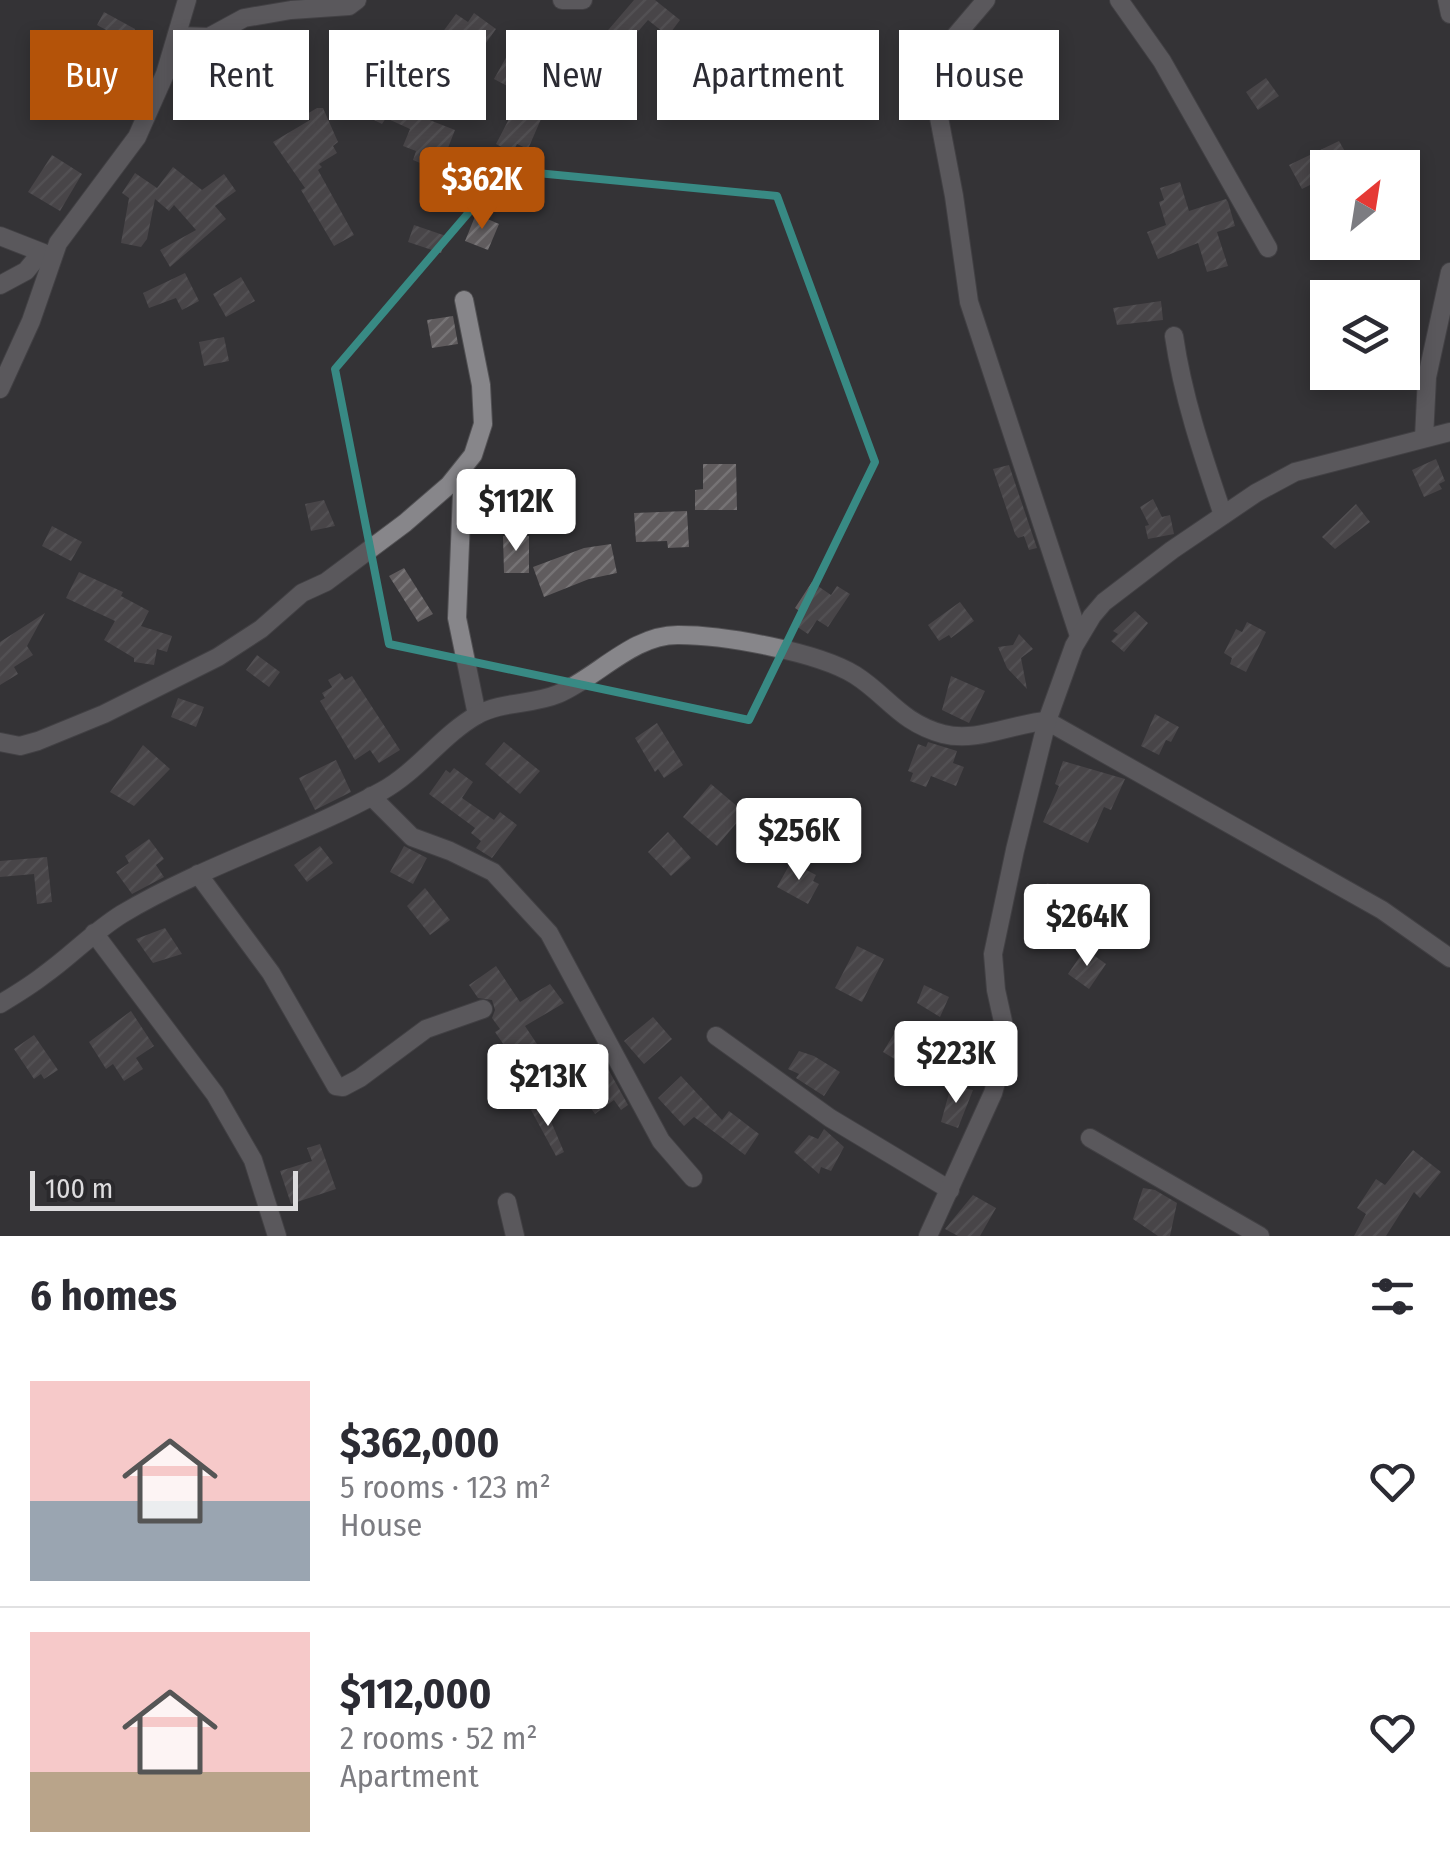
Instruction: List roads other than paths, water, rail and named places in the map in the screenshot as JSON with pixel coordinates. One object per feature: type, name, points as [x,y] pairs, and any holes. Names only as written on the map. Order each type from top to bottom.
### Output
[{"type":"street","points":[[179,30],[186,0]]},
{"type":"street","points":[[222,30],[244,18],[349,6],[357,0]]},
{"type":"street","points":[[562,0],[583,0]]},
{"type":"street","points":[[986,0],[940,54],[932,80],[970,302],[1079,636]]},
{"type":"street","points":[[1119,0],[1162,62],[1268,248]]},
{"type":"street","points":[[1447,0],[1450,14]]},
{"type":"street","points":[[0,285],[46,255],[136,137],[173,51]]},
{"type":"street","points":[[0,236],[46,255]]},
{"type":"street","points":[[0,389],[31,321],[46,255]]},
{"type":"street","points":[[1424,438],[1427,377],[1450,272]]},
{"type":"street","points":[[0,742],[20,746],[38,741],[104,714],[228,652],[293,599],[326,582],[405,523],[463,469],[478,443],[483,405],[464,300]]},
{"type":"street","points":[[1174,336],[1179,374],[1196,437],[1223,515]]},
{"type":"street","points":[[928,1236],[993,1094],[1003,1058],[1004,1026],[993,954],[1014,850],[1047,721],[1079,636],[1098,607],[1172,550],[1296,472],[1450,432]]},
{"type":"street","points":[[463,469],[457,618],[478,715]]},
{"type":"street","points":[[0,1004],[43,976],[94,933],[198,874],[396,782],[478,715],[557,694],[636,646],[675,634],[829,662],[857,676],[897,712],[945,734],[966,736],[1047,721],[1382,910],[1450,958]]},
{"type":"street","points":[[371,796],[412,837],[489,870],[549,933],[661,1141],[692,1178]]},
{"type":"street","points":[[198,874],[271,973],[332,1083],[338,1087],[360,1078],[426,1029],[483,1009]]},
{"type":"street","points":[[94,933],[215,1094],[253,1160],[278,1236]]},
{"type":"street","points":[[716,1036],[830,1118],[950,1190]]},
{"type":"street","points":[[1090,1138],[1260,1236]]},
{"type":"street","points":[[507,1202],[515,1236]]}]
